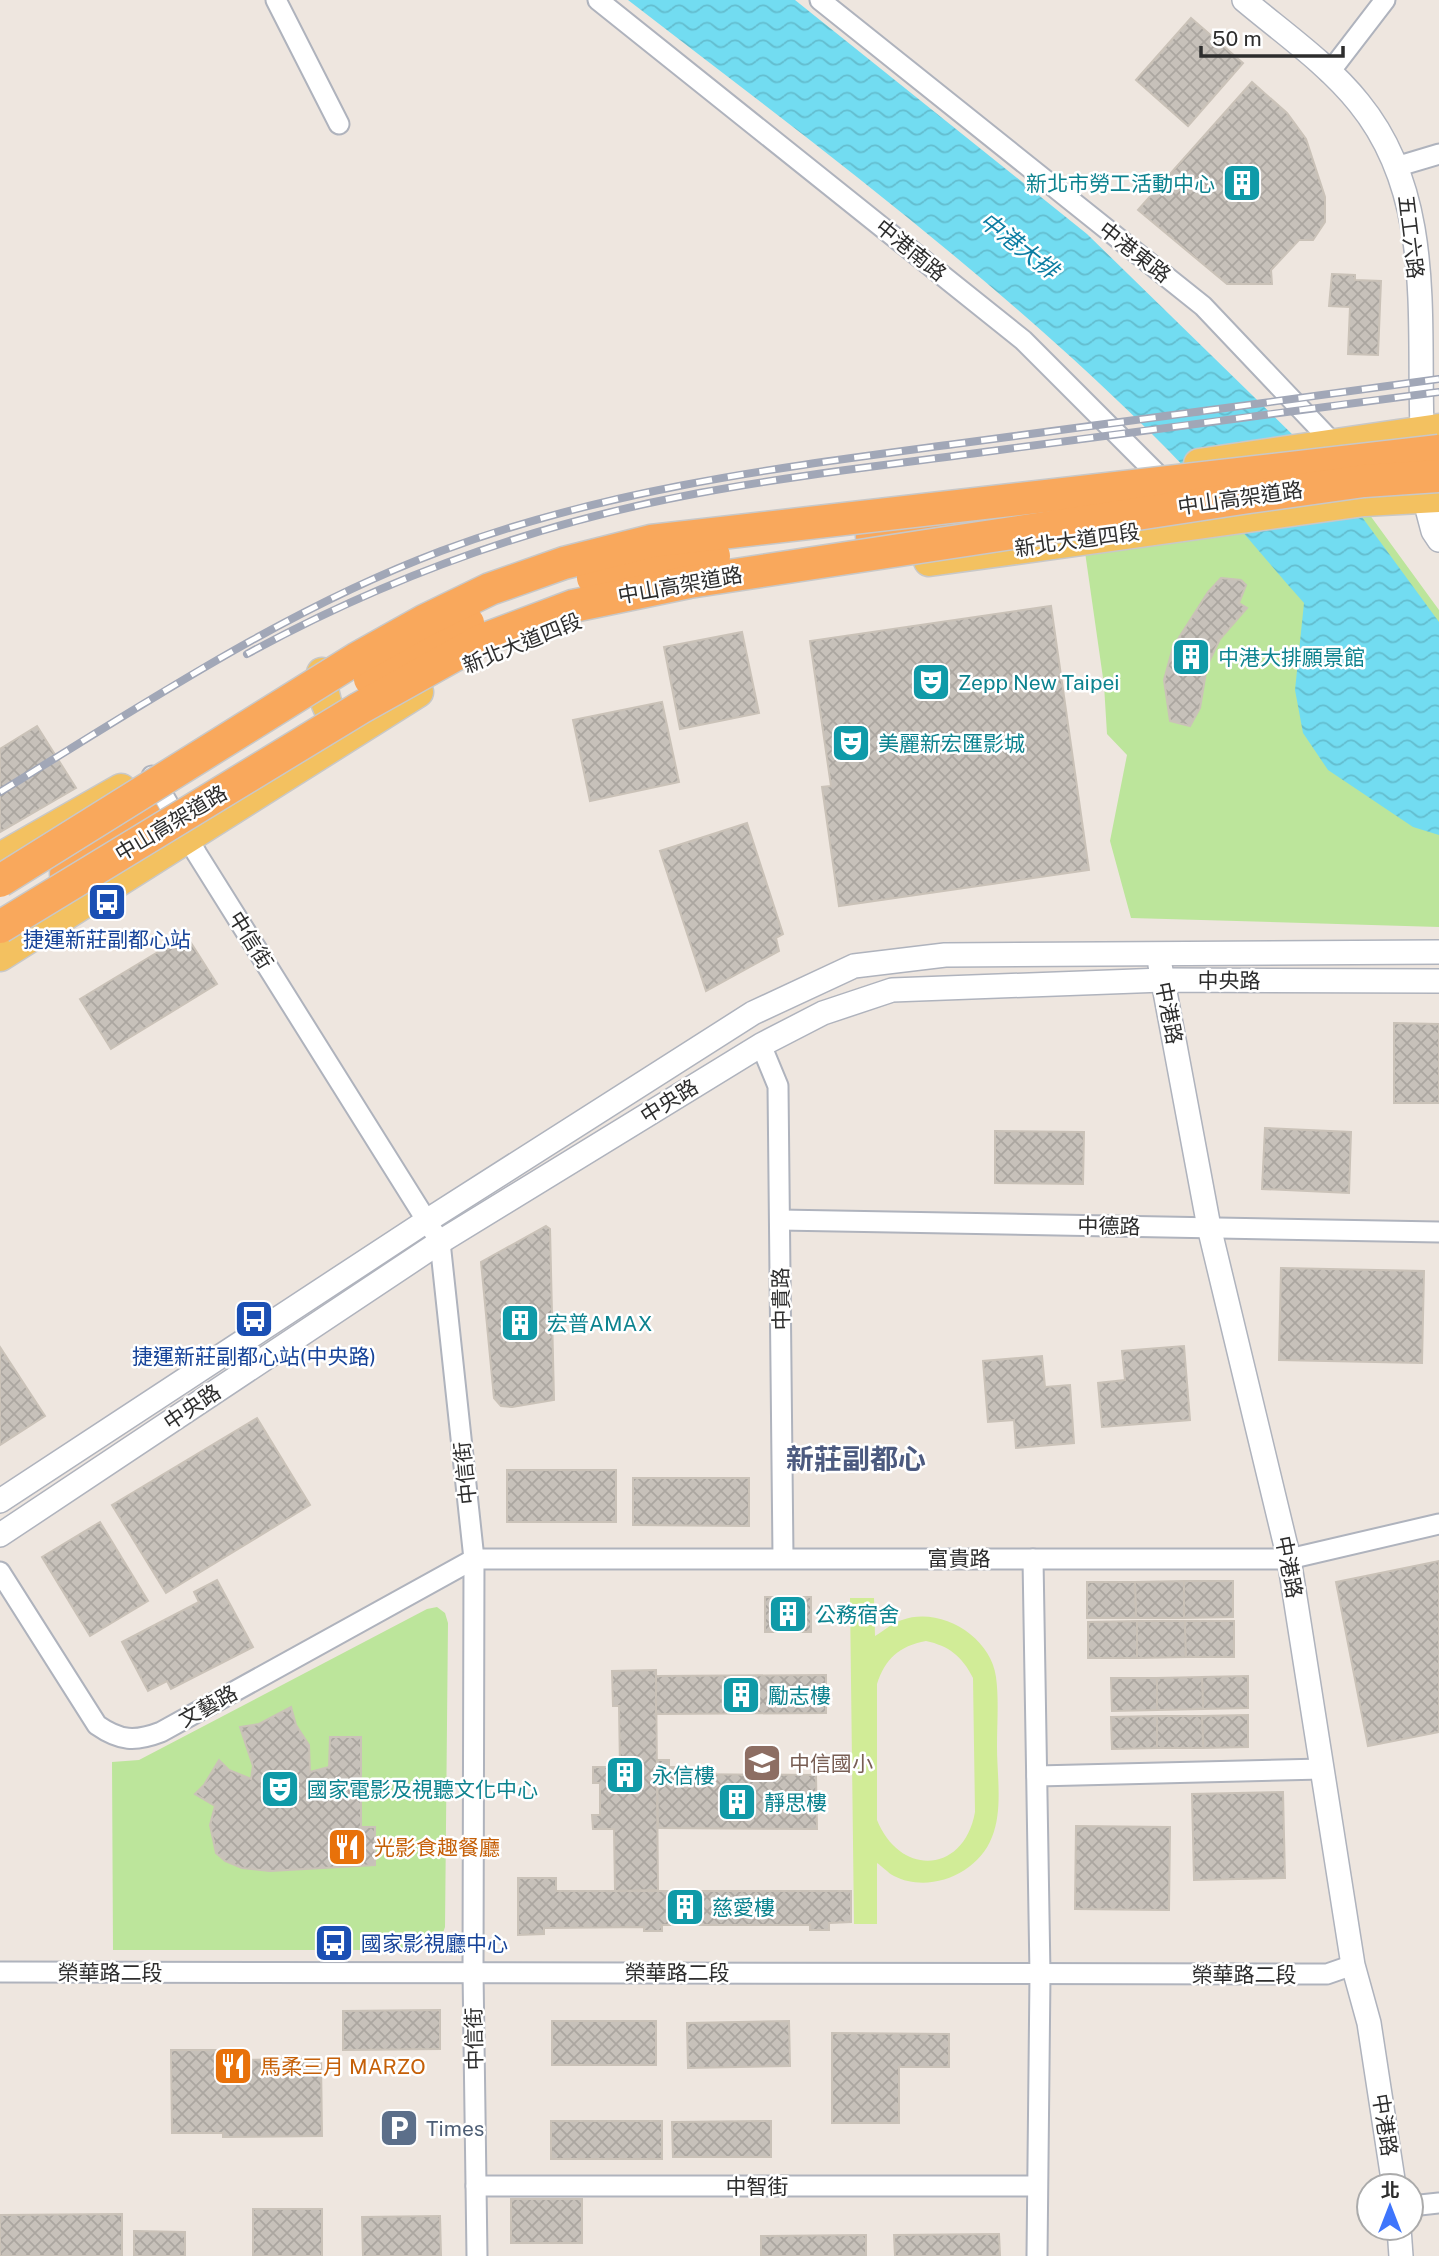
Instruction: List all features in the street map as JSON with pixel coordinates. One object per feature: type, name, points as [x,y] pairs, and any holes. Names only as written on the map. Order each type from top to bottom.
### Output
[{"type":"highway","name":"中山高架道路","points":[[0,881],[367,653],[491,589],[564,563],[651,541],[1433,463]]},
{"type":"highway","name":"中山高架道路","points":[[0,925],[359,708],[480,641],[573,606],[689,582],[1364,481],[1433,463]]},
{"type":"highway","points":[[0,925],[144,815],[409,656],[504,607],[573,583],[629,569],[872,536],[1167,477]]},
{"type":"main road","name":"新北大道四段","points":[[0,897],[154,779],[209,741],[424,609],[510,569],[602,542],[657,532],[1167,477],[1334,444],[1433,463]]},
{"type":"main road","name":"新北大道四段","points":[[1167,477],[1236,480],[1433,463]]},
{"type":"main road","name":"新北大道四段","points":[[0,956],[362,726],[474,660],[593,614],[709,593],[1364,501],[1433,463]]},
{"type":"main road","name":"新北大道四段","points":[[1207,522],[1240,505],[1344,474],[1389,467]]},
{"type":"main road","name":"新北大道四段","points":[[1167,477],[1344,474]]},
{"type":"main road","points":[[322,673],[323,692],[331,713],[344,725],[362,726]]},
{"type":"main road","name":"新北大道四段","points":[[0,858],[154,779]]},
{"type":"street","points":[[276,0],[339,124]]},
{"type":"street","name":"中港南路","points":[[597,0],[1023,340],[1167,477],[1207,522]]},
{"type":"street","name":"中港東路","points":[[820,0],[1203,306],[1334,444]]},
{"type":"street","name":"五工六路","points":[[1244,0],[1357,100],[1381,132],[1399,166],[1411,206],[1416,247],[1433,463],[1433,531],[1439,540]]},
{"type":"street","points":[[1329,73],[1385,0]]},
{"type":"street","points":[[1399,166],[1439,154]]},
{"type":"street","name":"中信街","points":[[154,779],[187,838],[440,1242],[474,1559],[473,1971],[477,2256]]},
{"type":"street","name":"中央路","points":[[0,1501],[428,1220],[753,1013],[854,966],[945,955],[1157,952],[1439,953]]},
{"type":"street","name":"中港路","points":[[1157,952],[1209,1227],[1289,1559],[1353,1965],[1369,2023],[1392,2172]]},
{"type":"street","name":"中央路","points":[[0,1535],[440,1242],[761,1045],[823,1013],[891,990],[1163,980],[1439,981]]},
{"type":"street","name":"中貴路","points":[[761,1045],[778,1086],[783,1557]]},
{"type":"street","name":"中德路","points":[[780,1220],[1439,1232]]},
{"type":"street","name":"富貴路","points":[[474,1559],[1289,1559],[1439,1524]]},
{"type":"street","name":"文藝路","points":[[0,1572],[97,1725],[114,1737],[137,1741],[161,1732],[474,1559]]},
{"type":"street","points":[[1033,1559],[1040,1974],[1037,2256]]},
{"type":"street","points":[[1037,1776],[1322,1769]]},
{"type":"street","name":"榮華路二段","points":[[0,1972],[1327,1974],[1353,1965]]},
{"type":"street","name":"中智街","points":[[476,2186],[1037,2186]]},
{"type":"green space","points":[[1364,507],[1439,610],[1439,927],[1131,918],[1110,841],[1127,755],[1107,734],[1104,685],[1085,552]]},
{"type":"green space","points":[[850,1598],[874,1598],[875,1636],[902,1620],[932,1617],[962,1628],[985,1649],[992,1662],[997,1685],[998,1804],[995,1827],[985,1850],[976,1861],[951,1877],[922,1883],[908,1881],[892,1875],[877,1863],[877,1924],[854,1924]],"holes":[[[916,1643],[934,1643],[954,1653],[973,1678],[975,1812],[969,1832],[958,1847],[945,1857],[931,1861],[915,1859],[900,1852],[887,1839],[877,1820],[877,1684],[884,1667],[894,1655]]]},
{"type":"green space","points":[[437,1607],[445,1613],[448,1623],[445,1927],[438,1941],[424,1950],[113,1950],[112,1762],[139,1760],[427,1609]]},
{"type":"water","name":"中港大排","points":[[628,0],[795,0],[1087,234],[1296,438],[1362,517],[1439,622],[1439,835],[1413,827],[1328,770],[1303,733],[1295,690],[1304,603],[1167,449],[1104,388],[973,271]]},
{"type":"building","points":[[1191,18],[1243,63],[1188,126],[1136,80]]},
{"type":"building","name":"新北市勞工活動中心","points":[[1252,82],[1287,113],[1306,139],[1325,197],[1325,222],[1313,240],[1299,240],[1271,270],[1272,284],[1227,284],[1138,210]]},
{"type":"building","points":[[1332,274],[1355,275],[1355,280],[1381,281],[1378,355],[1348,354],[1350,307],[1329,306]]},
{"type":"building","name":"中港大排願景館","points":[[1221,578],[1241,580],[1246,585],[1239,603],[1247,608],[1220,639],[1207,666],[1200,708],[1190,726],[1170,721],[1164,680],[1173,647],[1208,592]]},
{"type":"building","points":[[1051,606],[1089,870],[839,906],[822,787],[831,786],[810,641]]},
{"type":"building","points":[[742,632],[759,713],[680,729],[664,647]]},
{"type":"building","points":[[662,702],[679,782],[590,801],[573,720]]},
{"type":"building","points":[[37,726],[76,788],[0,832],[0,749]]},
{"type":"building","points":[[747,823],[783,934],[776,938],[779,951],[706,991],[660,851]]},
{"type":"building","points":[[186,935],[217,984],[111,1049],[80,999]]},
{"type":"building","points":[[1394,1023],[1439,1024],[1439,1103],[1394,1103]]},
{"type":"building","points":[[1265,1128],[1351,1132],[1349,1193],[1262,1189]]},
{"type":"building","points":[[995,1131],[1084,1132],[1083,1184],[995,1183]]},
{"type":"building","name":"宏普AMAX","points":[[546,1226],[550,1229],[554,1400],[512,1407],[501,1406],[494,1398],[481,1262]]},
{"type":"building","points":[[1281,1268],[1424,1271],[1422,1363],[1279,1360]]},
{"type":"building","points":[[1184,1346],[1190,1420],[1102,1427],[1098,1383],[1125,1380],[1122,1351]]},
{"type":"building","points":[[0,1347],[45,1416],[0,1445]]},
{"type":"building","points":[[1042,1356],[1045,1387],[1070,1385],[1074,1443],[1016,1448],[1014,1420],[988,1422],[983,1361]]},
{"type":"building","points":[[257,1418],[310,1505],[166,1593],[112,1505]]},
{"type":"building","points":[[507,1470],[616,1470],[616,1522],[507,1522]]},
{"type":"building","points":[[633,1478],[749,1478],[749,1526],[633,1525]]},
{"type":"building","points":[[100,1522],[148,1601],[90,1636],[42,1557]]},
{"type":"building","points":[[1439,1561],[1439,1732],[1368,1746],[1336,1582]]},
{"type":"building","points":[[217,1580],[253,1647],[171,1689],[167,1681],[148,1691],[122,1642],[199,1602],[194,1592]]},
{"type":"building","points":[[1184,1581],[1184,1618],[1136,1618],[1135,1582]]},
{"type":"building","points":[[1184,1581],[1233,1581],[1233,1617],[1184,1618]]},
{"type":"building","points":[[1087,1582],[1135,1582],[1136,1618],[1087,1618]]},
{"type":"building","name":"公務宿舍","points":[[765,1597],[811,1597],[811,1632],[765,1632]]},
{"type":"building","points":[[1137,1621],[1137,1658],[1088,1658],[1088,1622]]},
{"type":"building","points":[[1137,1621],[1185,1621],[1186,1657],[1137,1658]]},
{"type":"building","points":[[1185,1621],[1234,1621],[1234,1657],[1186,1657]]},
{"type":"building","name":"永信樓","points":[[656,1670],[658,1890],[615,1891],[614,1829],[593,1829],[592,1815],[600,1815],[600,1783],[593,1783],[593,1767],[620,1767],[619,1706],[613,1706],[612,1671]]},
{"type":"building","name":"勵志樓","points":[[826,1675],[826,1713],[656,1714],[656,1676]]},
{"type":"building","points":[[1248,1676],[1248,1708],[1203,1709],[1202,1677]]},
{"type":"building","points":[[1202,1677],[1203,1709],[1157,1710],[1157,1678]]},
{"type":"building","points":[[1111,1678],[1157,1678],[1157,1710],[1112,1711]]},
{"type":"building","name":"國家電影及視聽文化中心","points":[[291,1707],[296,1725],[309,1745],[310,1772],[329,1767],[330,1737],[361,1737],[361,1827],[375,1827],[375,1865],[270,1871],[242,1868],[225,1861],[216,1853],[210,1825],[215,1806],[195,1794],[204,1785],[219,1760],[229,1770],[251,1779],[253,1766],[240,1727],[259,1724]]},
{"type":"building","points":[[1248,1715],[1248,1747],[1203,1748],[1202,1716]]},
{"type":"building","points":[[1157,1716],[1157,1748],[1112,1749],[1111,1717]]},
{"type":"building","points":[[1157,1716],[1202,1716],[1203,1748],[1157,1748]]},
{"type":"building","name":"靜思樓","points":[[657,1760],[669,1760],[669,1767],[675,1767],[675,1774],[816,1775],[817,1829],[658,1828]]},
{"type":"building","points":[[1283,1792],[1285,1878],[1194,1880],[1192,1794]]},
{"type":"building","points":[[1076,1826],[1170,1827],[1169,1910],[1075,1909]]},
{"type":"building","name":"慈愛樓","points":[[518,1878],[556,1878],[556,1891],[851,1891],[851,1922],[829,1923],[829,1930],[810,1930],[810,1925],[662,1925],[662,1931],[644,1931],[644,1927],[544,1928],[544,1934],[518,1935]]},
{"type":"building","points":[[440,2010],[440,2049],[343,2050],[343,2011]]},
{"type":"building","points":[[552,2021],[656,2021],[656,2065],[552,2065]]},
{"type":"building","points":[[789,2021],[790,2066],[688,2068],[687,2023]]},
{"type":"building","points":[[832,2033],[949,2034],[949,2067],[899,2067],[899,2123],[832,2123]]},
{"type":"building","points":[[171,2050],[229,2050],[229,2060],[321,2059],[322,2136],[223,2137],[223,2133],[172,2133]]},
{"type":"building","points":[[551,2121],[662,2121],[662,2159],[551,2159]]},
{"type":"building","points":[[771,2121],[771,2157],[673,2157],[672,2122]]},
{"type":"building","points":[[511,2199],[582,2199],[582,2243],[511,2243]]},
{"type":"building","points":[[253,2209],[322,2209],[322,2256],[253,2256]]},
{"type":"building","points":[[122,2214],[122,2256],[0,2256],[0,2215]]},
{"type":"building","points":[[440,2216],[441,2256],[363,2256],[362,2217]]},
{"type":"building","points":[[134,2231],[185,2232],[185,2256],[134,2256]]},
{"type":"building","points":[[999,2234],[1000,2256],[895,2256],[894,2235]]},
{"type":"building","points":[[866,2235],[866,2256],[761,2256],[761,2236]]},
{"type":"railway","points":[[0,792],[270,630],[383,575],[505,529],[631,496],[759,472],[1439,379]]},
{"type":"railway","points":[[247,654],[355,600],[410,577],[524,536],[640,505],[809,475],[1439,392]]},
{"type":"place","name":"新北市勞工活動中心","points":[[1242,183]]},
{"type":"place","name":"中港大排願景館","points":[[1191,657]]},
{"type":"place","name":"Zepp New Taipei","points":[[931,682]]},
{"type":"place","name":"美麗新宏匯影城","points":[[851,743]]},
{"type":"place","name":"捷運新莊副都心站","points":[[107,902]]},
{"type":"place","name":"捷運新莊副都心站(中央路)","points":[[254,1319]]},
{"type":"place","name":"宏普AMAX","points":[[520,1323]]},
{"type":"place","name":"公務宿舍","points":[[788,1614]]},
{"type":"place","name":"勵志樓","points":[[741,1695]]},
{"type":"place","name":"中信國小","points":[[762,1763]]},
{"type":"place","name":"永信樓","points":[[625,1775]]},
{"type":"place","name":"國家電影及視聽文化中心","points":[[280,1789]]},
{"type":"place","name":"靜思樓","points":[[737,1802]]},
{"type":"place","name":"光影食趣餐廳","points":[[347,1847]]},
{"type":"place","name":"慈愛樓","points":[[685,1907]]},
{"type":"place","name":"國家影視廳中心","points":[[334,1943]]},
{"type":"place","name":"馬柔三月 MARZO","points":[[233,2066]]},
{"type":"place","name":"Times","points":[[399,2128]]},
{"type":"district","name":"新莊副都心","points":[[856,1458]]}]
